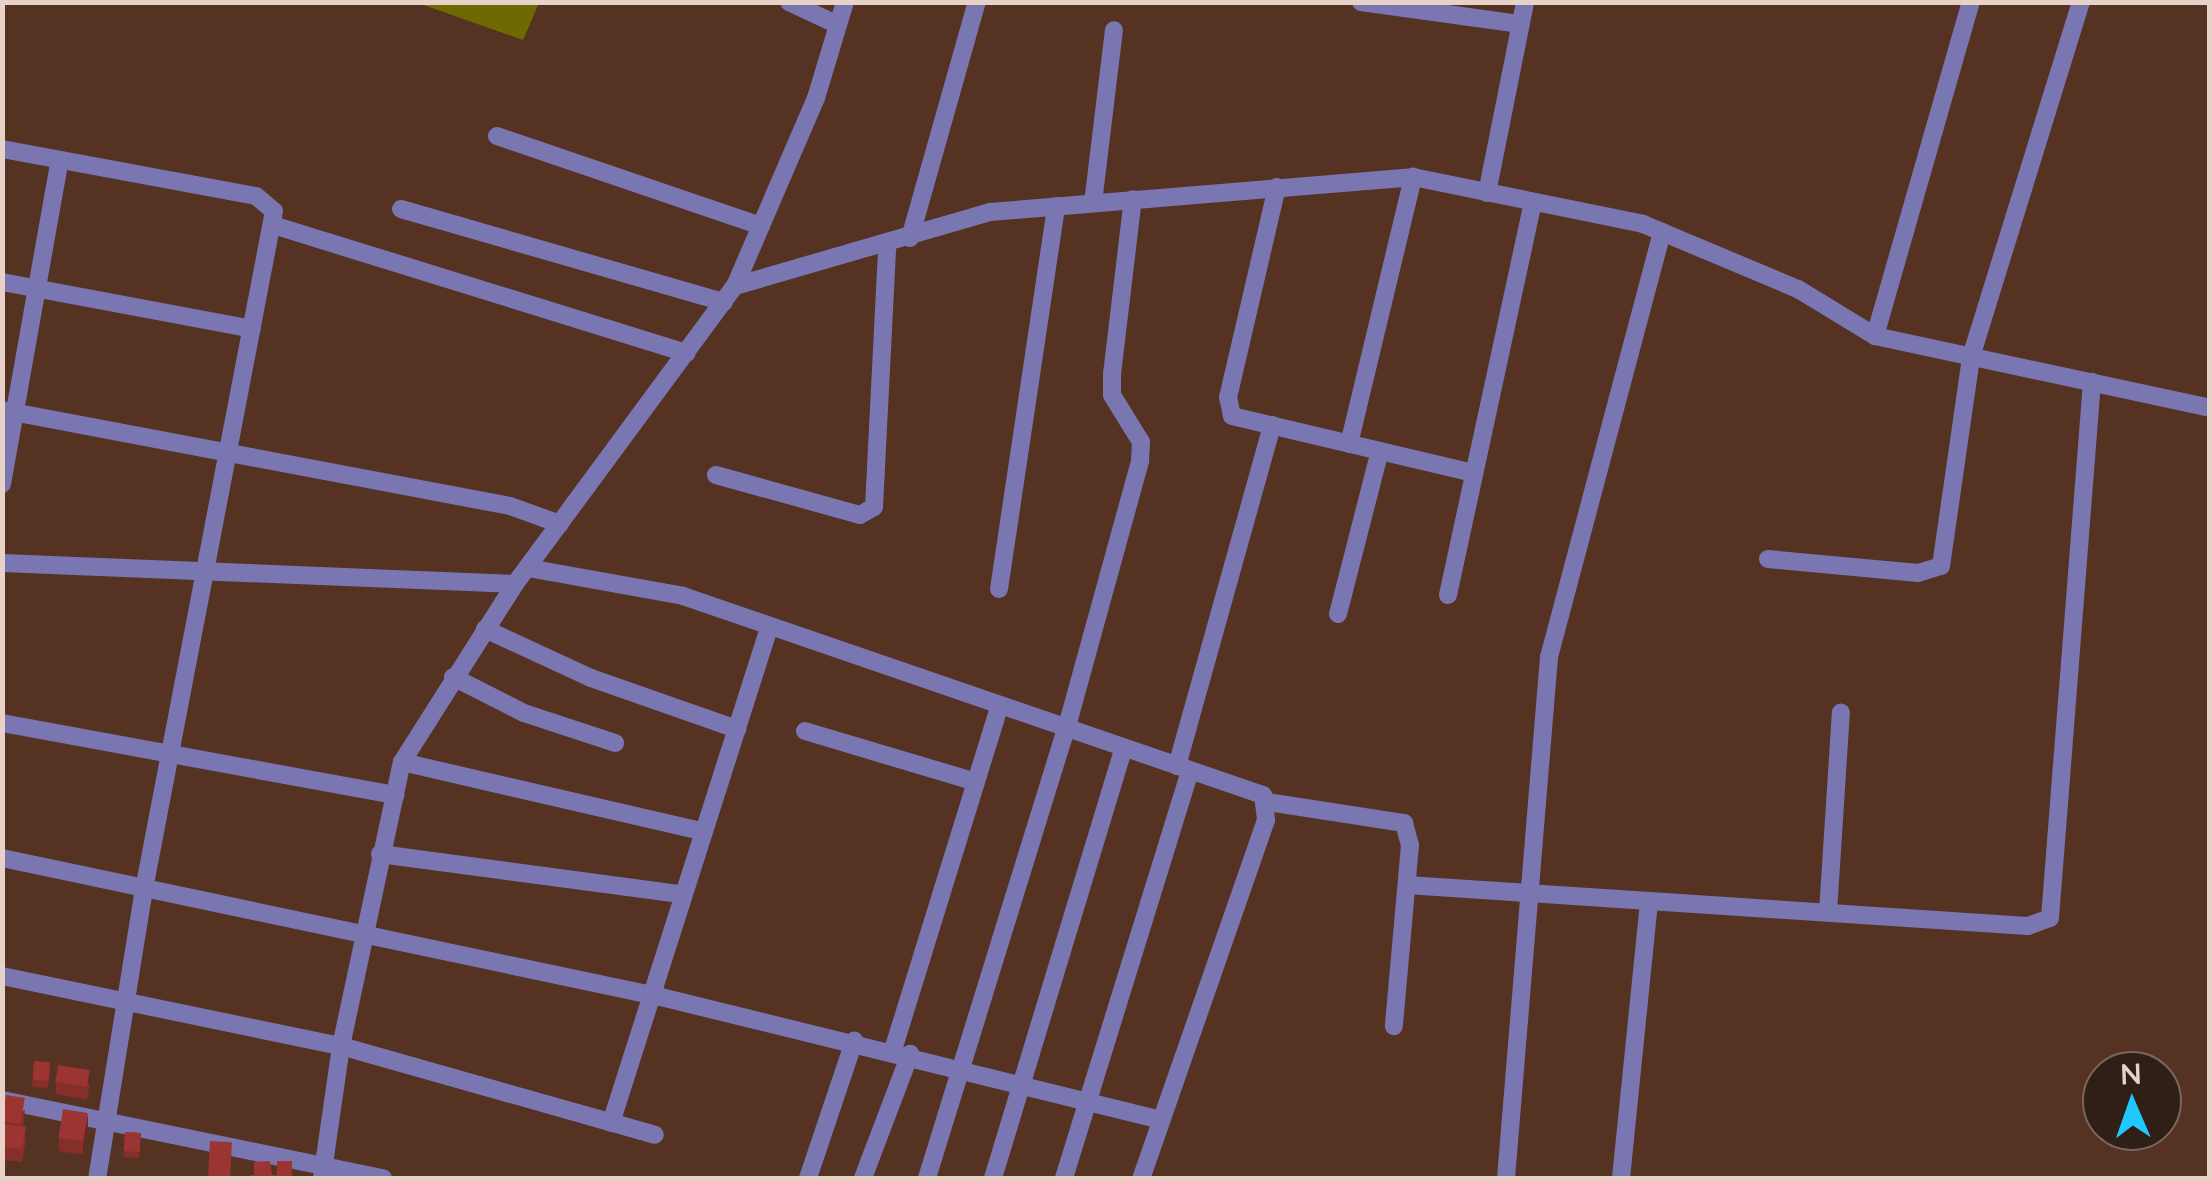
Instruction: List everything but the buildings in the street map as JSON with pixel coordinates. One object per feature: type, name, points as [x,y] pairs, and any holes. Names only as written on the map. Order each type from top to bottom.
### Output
[{"type":"street","points":[[789,2],[838,25]]},
{"type":"street","points":[[323,1171],[341,1046],[402,762],[515,584],[730,294],[816,98],[844,2]]},
{"type":"street","points":[[910,238],[977,2]]},
{"type":"street","points":[[1361,2],[1520,24]]},
{"type":"street","points":[[1487,193],[1524,2]]},
{"type":"street","points":[[1875,336],[1971,2]]},
{"type":"street","points":[[1768,558],[1918,574],[1940,566],[1971,357],[2081,2]]},
{"type":"street","points":[[1094,203],[1114,30]]},
{"type":"street","points":[[498,136],[762,226]]},
{"type":"street","points":[[2,149],[256,196],[268,200],[273,225],[144,889],[98,1178]]},
{"type":"street","points":[[2,484],[9,412],[38,289],[60,160]]},
{"type":"street","points":[[1349,444],[1413,177]]},
{"type":"street","points":[[401,209],[730,294],[990,212],[1413,177],[1662,232],[1798,289],[1875,336],[2210,408]]},
{"type":"street","points":[[1277,187],[1228,397],[1232,416],[1473,473]]},
{"type":"street","points":[[927,1178],[1066,730],[1140,461],[1141,442],[1112,395],[1132,199]]},
{"type":"street","points":[[1448,595],[1533,203]]},
{"type":"street","points":[[999,588],[1056,206]]},
{"type":"street","points":[[273,225],[687,352]]},
{"type":"street","points":[[1506,1178],[1549,657],[1662,232]]},
{"type":"street","points":[[716,475],[860,515],[874,507],[887,246]]},
{"type":"street","points":[[2,282],[252,330]]},
{"type":"street","points":[[1406,886],[2028,926],[2050,918],[2092,382]]},
{"type":"street","points":[[9,412],[229,449],[510,506],[560,524]]},
{"type":"street","points":[[1064,1178],[1090,1102],[1183,768],[1272,425]]},
{"type":"street","points":[[1338,614],[1380,451]]},
{"type":"street","points":[[2,563],[204,575],[515,584]]},
{"type":"street","points":[[528,568],[683,596],[999,708],[1183,768],[1268,802],[1404,823],[1410,846],[1394,1026]]},
{"type":"street","points":[[611,1124],[680,894],[770,628]]},
{"type":"street","points":[[485,629],[591,678],[737,728]]},
{"type":"street","points":[[453,677],[524,714],[615,742]]},
{"type":"street","points":[[863,1178],[999,708]]},
{"type":"street","points":[[1828,912],[1842,712]]},
{"type":"street","points":[[2,722],[170,758],[395,795]]},
{"type":"street","points":[[806,730],[976,782]]},
{"type":"street","points":[[994,1178],[1026,1084],[1123,749]]},
{"type":"street","points":[[402,762],[702,831]]},
{"type":"street","points":[[1141,1178],[1268,802]]},
{"type":"street","points":[[380,854],[680,894]]},
{"type":"street","points":[[2,858],[854,1041],[1161,1120]]},
{"type":"street","points":[[1621,1178],[1649,901]]},
{"type":"street","points":[[2,976],[341,1046],[655,1135]]},
{"type":"street","points":[[808,1178],[854,1041]]},
{"type":"street","points":[[2,1100],[323,1171],[384,1178]]},
{"type":"shaded area","points":[[539,2],[523,40],[418,3]]}]
